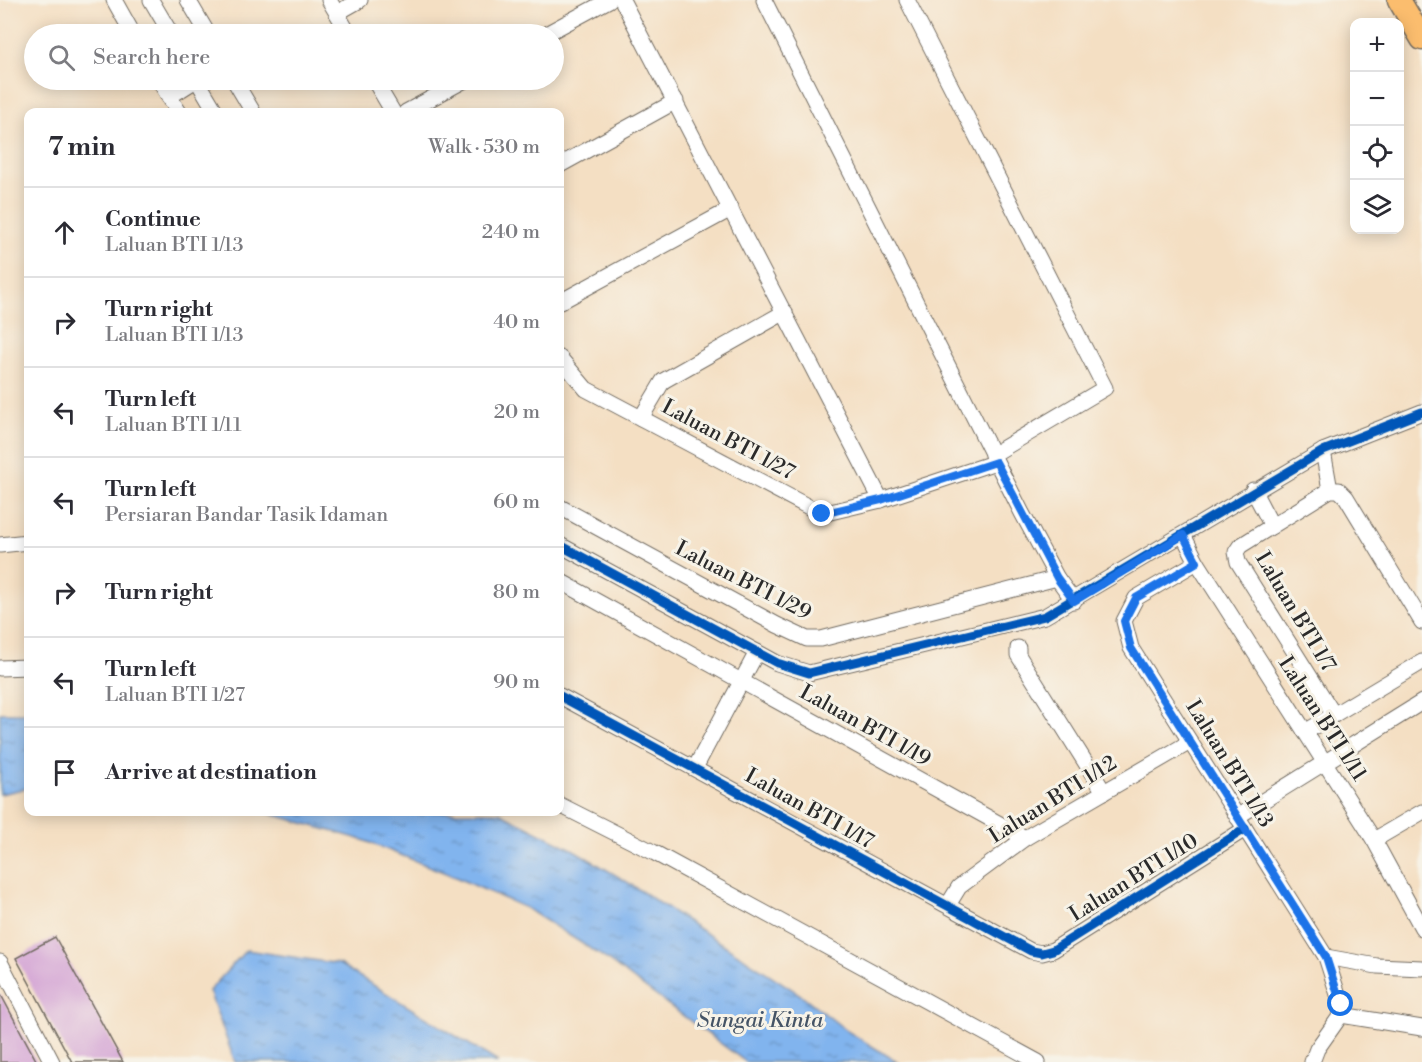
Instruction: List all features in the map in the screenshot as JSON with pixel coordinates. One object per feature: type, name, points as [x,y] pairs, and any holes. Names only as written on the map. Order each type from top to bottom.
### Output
[{"type":"main road","points":[[1398,0],[1422,39]]},
{"type":"street","points":[[114,0],[128,24]]},
{"type":"street","points":[[151,0],[165,24]]},
{"type":"street","points":[[188,0],[202,24]]},
{"type":"street","points":[[343,24],[333,7],[360,0]]},
{"type":"street","points":[[564,24],[609,0]]},
{"type":"street","points":[[622,0],[881,500]]},
{"type":"street","points":[[764,0],[994,458],[1057,578],[1074,601]]},
{"type":"street","name":"Laluan BTI 1/27","points":[[564,363],[586,389],[822,514],[881,500],[994,458],[1105,387],[908,0]]},
{"type":"street","points":[[165,90],[176,108]]},
{"type":"street","points":[[169,97],[181,90]]},
{"type":"street","points":[[203,90],[214,108]]},
{"type":"street","points":[[240,90],[251,108]]},
{"type":"street","points":[[380,90],[391,108]]},
{"type":"street","points":[[413,108],[447,90]]},
{"type":"street","points":[[564,163],[676,101]]},
{"type":"street","points":[[564,300],[731,209]]},
{"type":"street","points":[[642,418],[663,381],[784,312]]},
{"type":"street","points":[[564,547],[757,652],[793,670],[809,673],[1045,616],[1183,535],[1253,490],[1323,451],[1422,412]]},
{"type":"street","points":[[1323,451],[1330,490],[1339,490],[1346,497],[1422,622]]},
{"type":"street","points":[[1253,490],[1272,526]]},
{"type":"street","name":"Laluan BTI 1/7","points":[[1330,490],[1240,546],[1236,552],[1238,562],[1334,715]]},
{"type":"street","name":"Laluan BTI 1/29","points":[[564,509],[807,639],[821,639],[1057,578]]},
{"type":"street","name":"Laluan BTI 1/11","points":[[1183,535],[1197,562],[1374,840],[1422,928]]},
{"type":"street","points":[[0,545],[24,542]]},
{"type":"street","name":"Laluan BTI 1/13","points":[[1197,562],[1136,598],[1124,621],[1131,648],[1326,957],[1341,1004],[1341,1015]]},
{"type":"street","name":"Laluan BTI 1/19","points":[[564,583],[1025,838]]},
{"type":"street","points":[[1018,648],[1018,655],[1104,792]]},
{"type":"street","points":[[695,768],[757,652]]},
{"type":"street","points":[[1305,732],[1422,662]]},
{"type":"street","points":[[0,668],[24,667]]},
{"type":"street","name":"Laluan BTI 1/17","points":[[564,698],[1031,951],[1042,953]]},
{"type":"street","name":"Laluan BTI 1/10","points":[[1042,953],[1053,950],[1241,823],[1325,763],[1422,702]]},
{"type":"street","name":"Laluan BTI 1/12","points":[[948,905],[959,887],[1025,838],[1190,742]]},
{"type":"street","points":[[564,807],[653,852],[1038,1062]]},
{"type":"street","points":[[1374,840],[1422,812]]},
{"type":"street","points":[[1326,957],[1377,966],[1422,968]]},
{"type":"street","points":[[0,962],[52,1062]]},
{"type":"street","points":[[1312,1062],[1317,1049],[1341,1015],[1422,1028]]},
{"type":"water","points":[[0,713],[24,713],[24,789],[0,794]]},
{"type":"water","name":"Sungai Kinta","points":[[278,816],[507,816],[572,849],[627,882],[804,997],[847,1031],[898,1062],[746,1062],[602,956],[526,908],[363,840]]},
{"type":"water","points":[[246,950],[339,964],[498,1062],[235,1062],[209,991]]},
{"type":"building","points":[[55,937],[123,1062],[72,1062],[16,958]]},
{"type":"building","points":[[0,993],[37,1062],[0,1062]]},
{"type":"cycle path","points":[[564,547],[777,663],[809,673],[1045,616],[1323,451],[1422,412]]},
{"type":"cycle path","points":[[564,698],[1031,951],[1042,953],[1053,950],[1245,829]]},
{"type":"route","points":[[822,514],[881,500],[996,462],[1057,578],[1074,601],[1183,535],[1197,562],[1136,598],[1124,621],[1131,648],[1326,957],[1341,1004]]}]
